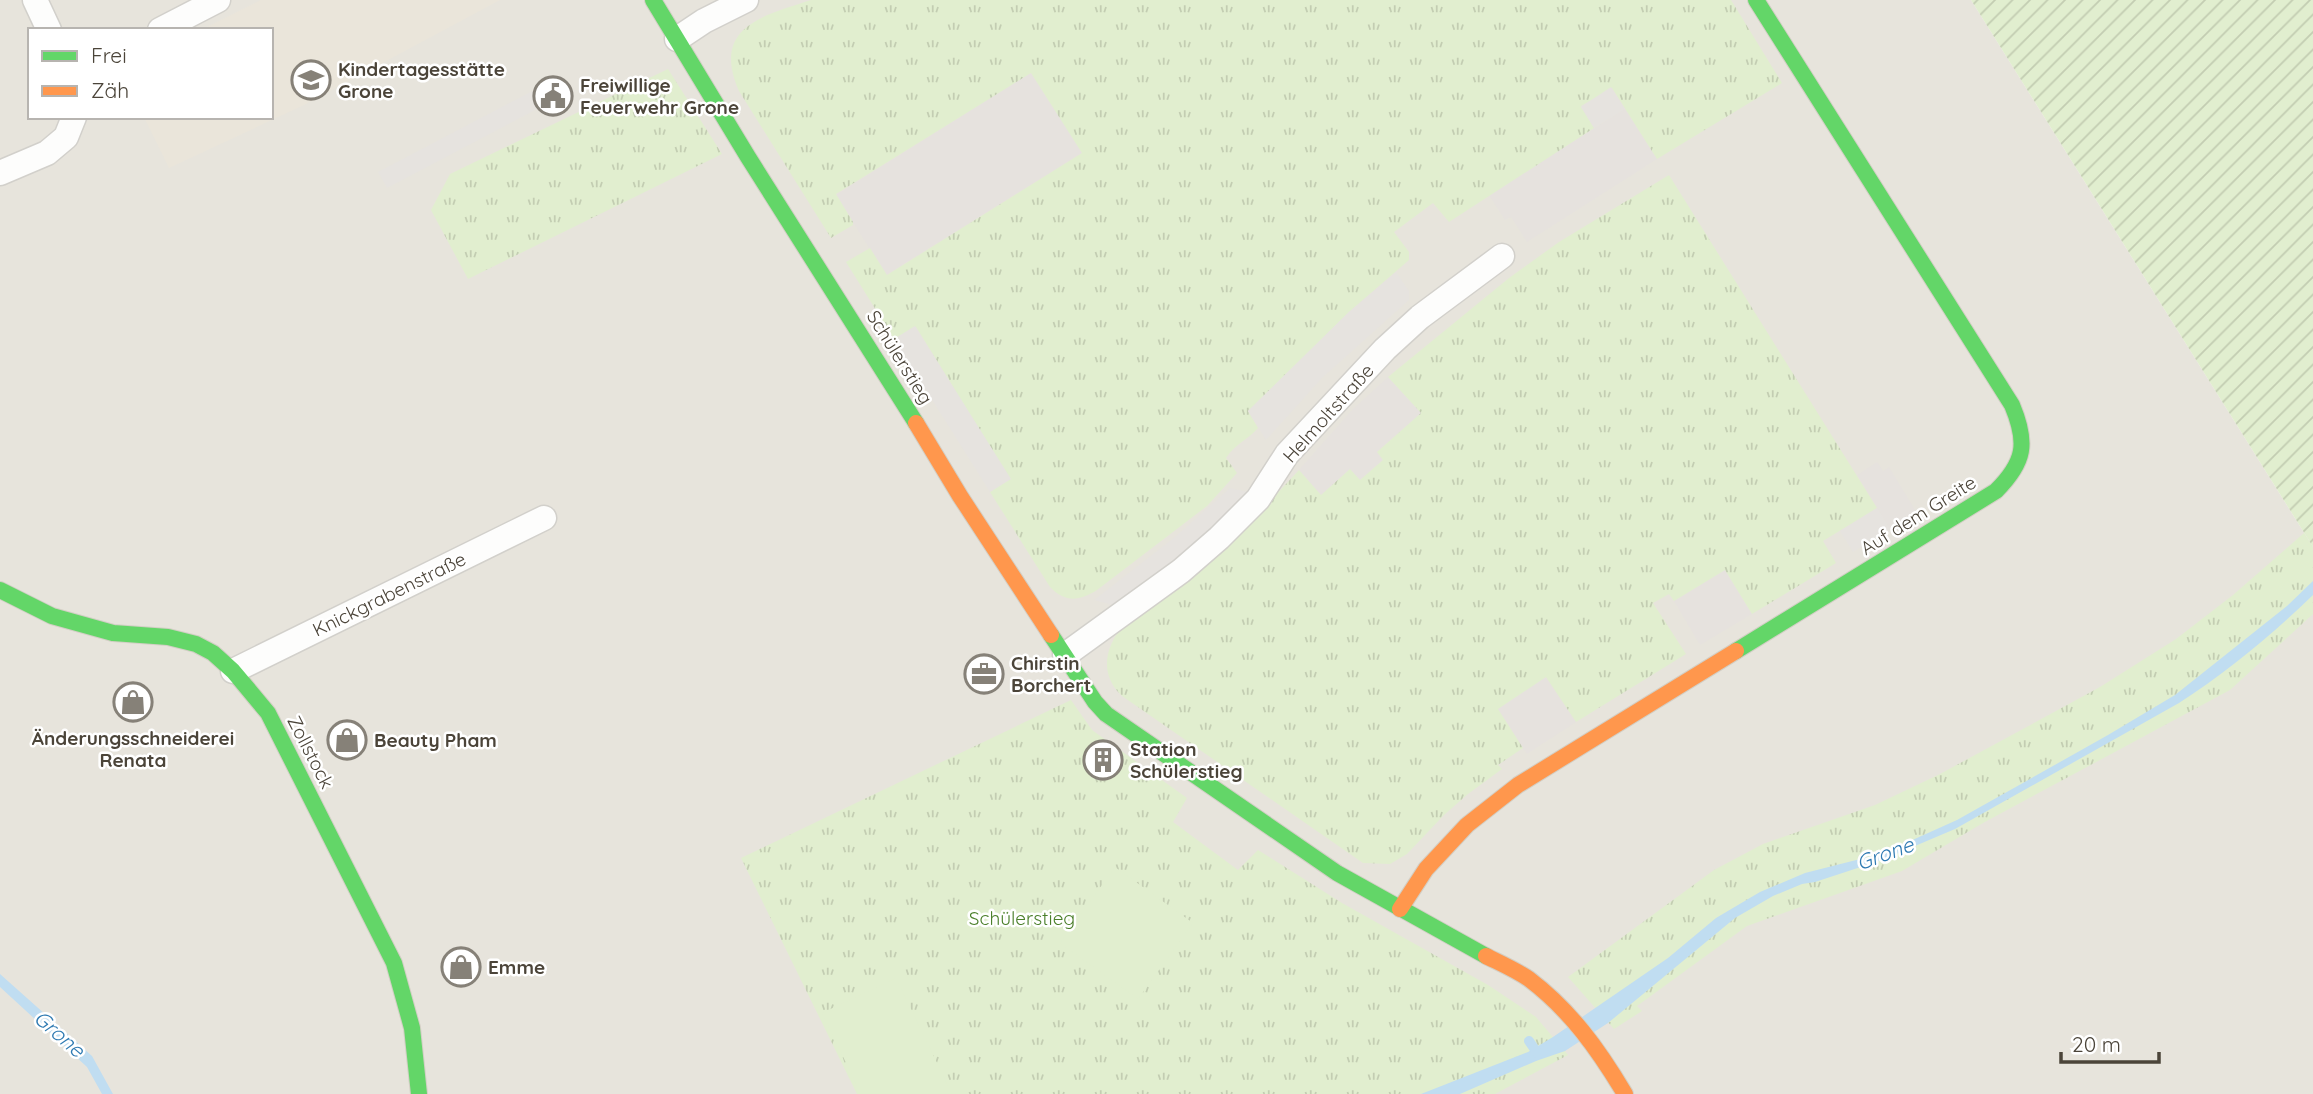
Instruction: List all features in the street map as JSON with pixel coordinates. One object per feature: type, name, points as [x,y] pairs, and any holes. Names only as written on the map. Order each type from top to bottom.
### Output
[{"type":"street","points":[[35,0],[48,28]]},
{"type":"street","points":[[164,28],[218,0]]},
{"type":"street","name":"Schülerstieg","points":[[653,0],[966,506],[1095,702],[1106,714],[1337,873],[1527,978],[1567,1012],[1591,1041],[1625,1094]]},
{"type":"street","points":[[677,38],[704,20],[746,0]]},
{"type":"street","name":"Auf dem Greite","points":[[1399,909],[1426,869],[1467,825],[1518,785],[1996,491],[2017,468],[2023,436],[2021,424],[2012,405],[1756,0]]},
{"type":"street","points":[[0,173],[47,153],[66,137],[73,119]]},
{"type":"street","name":"Helmoltstraße","points":[[1065,656],[1181,571],[1219,538],[1258,499],[1287,454],[1385,349],[1420,317],[1502,256]]},
{"type":"street","name":"Knickgrabenstraße","points":[[233,671],[544,518]]},
{"type":"street","name":"Zollstock","points":[[0,590],[52,616],[113,633],[168,637],[196,644],[213,653],[233,671],[268,713],[394,963],[412,1028],[419,1094]]},
{"type":"shaded area","points":[[0,0],[1971,0],[2313,547],[2313,1094],[0,1094]]},
{"type":"shaded area","name":"Kindertagesstätte Grone","points":[[261,0],[500,0],[304,105],[169,168],[145,119],[273,119],[273,28],[205,28]]},
{"type":"shaded area","points":[[1032,72],[1082,153],[886,275],[836,195]]},
{"type":"shaded area","points":[[544,85],[552,101],[387,188],[378,172]]},
{"type":"shaded area","points":[[1611,87],[1625,109],[1594,128],[1581,107]]},
{"type":"shaded area","points":[[1625,109],[1657,159],[1527,242],[1511,217],[1505,220],[1489,195]]},
{"type":"shaded area","points":[[1396,272],[1409,291],[1409,300],[1323,377],[1266,440],[1248,411],[1349,312]]},
{"type":"shaded area","points":[[915,326],[1011,479],[990,492],[894,339]]},
{"type":"shaded area","points":[[1388,377],[1422,413],[1377,452],[1383,460],[1360,481],[1321,495],[1299,470],[1352,410]]},
{"type":"shaded area","points":[[1877,462],[1883,471],[1889,467],[1917,513],[1890,529],[1857,475]]},
{"type":"shaded area","points":[[1230,488],[1252,493],[1120,607],[1094,600],[1175,537]]},
{"type":"shaded area","points":[[1877,508],[1890,529],[1853,552],[1840,531]]},
{"type":"shaded area","points":[[1725,570],[1752,614],[1700,645],[1674,601]]},
{"type":"shaded area","points":[[1546,677],[1576,722],[1527,754],[1497,709]]},
{"type":"green space","points":[[811,0],[1731,0],[1782,83],[1657,159],[1612,88],[1581,106],[1594,128],[1449,222],[1433,203],[1394,232],[1409,252],[1409,260],[1349,312],[1248,411],[1258,428],[1226,458],[1237,473],[1207,506],[1097,590],[1073,599],[1061,596],[1050,587],[990,492],[1010,479],[916,327],[894,339],[846,262],[870,248],[887,275],[1082,153],[1031,73],[836,194],[853,225],[831,238],[739,91],[732,69],[732,52],[737,38],[746,28],[775,12]]},
{"type":"green space","points":[[1971,0],[2313,0],[2313,547]]},
{"type":"green space","points":[[668,69],[722,154],[468,279],[431,210],[450,174]]},
{"type":"green space","points":[[1669,175],[1877,508],[1823,541],[1836,563],[1752,614],[1725,570],[1674,601],[1669,594],[1653,603],[1686,654],[1576,722],[1546,677],[1498,709],[1523,748],[1498,765],[1502,769],[1444,815],[1407,854],[1390,864],[1363,863],[1122,696],[1110,679],[1107,662],[1111,644],[1122,627],[1235,539],[1299,470],[1321,495],[1350,469],[1360,480],[1383,460],[1377,452],[1421,413],[1388,377],[1509,278],[1559,242]]},
{"type":"green space","points":[[2304,533],[2313,547],[2313,614],[2230,690],[1983,823],[1902,871],[1747,926],[1637,1006],[1642,1011],[1614,1029],[1568,977],[1714,870],[1763,844],[1875,805],[1940,774],[2100,687],[2176,639],[2233,595]]},
{"type":"green space","name":"Schülerstieg","points":[[1071,700],[1092,730],[1187,798],[1173,822],[1238,870],[1258,850],[1342,903],[1488,985],[1536,1017],[1568,1055],[1495,1094],[857,1094],[741,858]]},
{"type":"green space","points":[[1115,867],[1193,923],[1138,999],[1060,943]]},
{"type":"green space","points":[[896,978],[952,1094],[861,1094],[822,1013]]},
{"type":"water","name":"Grone","points":[[2313,581],[2313,595],[2282,624],[2232,666],[2179,703],[1955,829],[1882,860],[1802,884],[1773,896],[1735,918],[1608,1023],[1565,1051],[1460,1094],[1421,1094],[1528,1052],[1668,958],[1716,918],[1760,892],[1805,873],[1872,856],[1957,820],[2108,735],[2175,695],[2287,606]]},
{"type":"water","name":"Grone","points":[[0,974],[92,1056],[113,1094],[102,1094],[87,1067],[0,987]]},
{"type":"waterway","points":[[1529,1041],[1538,1054]]},
{"type":"traffic: fast","points":[[653,0],[748,157],[916,423]]},
{"type":"traffic: fast","points":[[1736,651],[1996,491],[2013,471],[2022,441],[2012,405],[1756,0]]},
{"type":"traffic: fast","points":[[0,590],[52,616],[113,633],[168,637],[196,644],[213,653],[233,671],[268,713],[394,963],[412,1028],[419,1094]]},
{"type":"traffic: fast","points":[[1051,635],[1095,702],[1106,714],[1337,873],[1486,956]]},
{"type":"traffic: slow","points":[[916,423],[1051,635]]},
{"type":"traffic: slow","points":[[1400,909],[1426,869],[1467,825],[1518,785],[1736,651]]},
{"type":"traffic: slow","points":[[1486,956],[1529,979],[1558,1004],[1594,1046],[1625,1094]]},
{"type":"place","name":"Kindertagesstätte Grone","points":[[311,80]]},
{"type":"place","name":"Freiwillige Feuerwehr Grone","points":[[553,96]]},
{"type":"place","name":"Chirstin Borchert","points":[[984,674]]},
{"type":"place","name":"Änderungsschneiderei Renata","points":[[133,702]]},
{"type":"place","name":"Beauty Pham","points":[[347,740]]},
{"type":"place","name":"Station Schülerstieg","points":[[1103,760]]},
{"type":"place","name":"Emme","points":[[461,967]]}]
